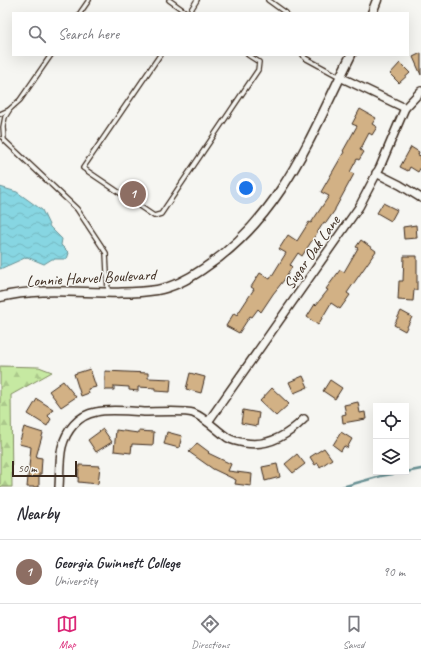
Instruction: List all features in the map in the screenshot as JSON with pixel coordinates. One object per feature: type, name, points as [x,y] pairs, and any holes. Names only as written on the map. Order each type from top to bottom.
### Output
[{"type":"street","points":[[372,12],[377,0]]},
{"type":"street","name":"Lonnie Harvel Boulevard","points":[[0,297],[40,292],[159,290],[188,279],[220,258],[263,216],[283,186],[307,145],[350,56]]},
{"type":"street","points":[[340,77],[405,108]]},
{"type":"street","name":"Sugar Oak Lane","points":[[208,422],[359,207],[405,108],[421,91]]},
{"type":"street","points":[[376,173],[421,198]]},
{"type":"street","points":[[59,487],[61,448],[67,432],[74,424],[95,412],[192,413],[208,422],[229,439],[250,444],[262,444],[284,437],[293,431],[304,419]]},
{"type":"lane","points":[[81,12],[89,0]]},
{"type":"lane","points":[[169,0],[187,12]]},
{"type":"lane","points":[[189,12],[198,0]]},
{"type":"lane","points":[[268,0],[285,12]]},
{"type":"lane","points":[[0,114],[10,109],[20,100],[50,56]]},
{"type":"lane","points":[[159,56],[84,168],[154,216],[161,214],[258,70],[259,62],[250,56]]},
{"type":"lane","points":[[304,56],[340,77]]},
{"type":"lane","points":[[10,109],[5,117],[2,140],[77,209],[106,253],[108,292]]},
{"type":"green space","points":[[0,366],[39,367],[52,372],[11,395],[12,487],[0,487]]},
{"type":"water","points":[[0,187],[17,192],[42,210],[50,227],[62,239],[61,245],[69,253],[67,259],[52,259],[44,264],[27,257],[0,269]]},
{"type":"building","points":[[421,53],[421,75],[413,57]]},
{"type":"building","points":[[400,63],[410,73],[399,83],[390,74]]},
{"type":"building","points":[[360,109],[376,118],[372,124],[377,127],[372,135],[369,133],[360,150],[364,152],[359,160],[357,159],[350,172],[354,174],[335,210],[326,223],[324,222],[302,256],[298,253],[290,265],[292,267],[284,280],[261,312],[258,309],[252,317],[250,316],[239,333],[226,326],[234,313],[237,315],[254,289],[251,287],[260,273],[270,279],[286,253],[279,249],[288,235],[297,241],[309,222],[311,223],[329,196],[321,192],[357,126],[352,124]]},
{"type":"building","points":[[411,147],[419,152],[418,155],[421,156],[421,167],[418,172],[410,167],[408,171],[400,167]]},
{"type":"building","points":[[383,203],[397,210],[391,221],[377,213]]},
{"type":"building","points":[[416,225],[417,238],[404,239],[403,227]]},
{"type":"building","points":[[361,240],[376,251],[347,293],[350,295],[340,309],[331,303],[318,325],[307,317],[315,304],[316,305],[328,290],[326,289],[340,270],[344,272]]},
{"type":"building","points":[[404,256],[417,256],[417,290],[414,290],[413,301],[398,300],[399,281],[403,281]]},
{"type":"building","points":[[401,311],[412,317],[405,331],[394,325]]},
{"type":"building","points":[[90,369],[96,387],[88,389],[89,393],[81,396],[74,374]]},
{"type":"building","points":[[105,371],[148,373],[148,378],[171,379],[170,392],[155,391],[155,388],[138,387],[138,391],[129,390],[129,387],[114,386],[114,390],[105,390]]},
{"type":"building","points":[[190,373],[205,377],[201,393],[186,389]]},
{"type":"building","points":[[303,376],[308,387],[294,393],[289,382]]},
{"type":"building","points":[[330,380],[342,388],[335,399],[323,391]]},
{"type":"building","points":[[63,381],[76,397],[61,407],[49,391]]},
{"type":"building","points":[[272,388],[289,404],[276,416],[260,401]]},
{"type":"building","points":[[37,399],[53,409],[48,416],[51,419],[47,426],[28,414]]},
{"type":"building","points":[[358,402],[360,413],[365,412],[366,419],[343,423],[342,415],[346,414],[344,405]]},
{"type":"building","points":[[243,410],[259,413],[257,426],[241,423]]},
{"type":"building","points":[[24,427],[43,433],[36,457],[42,458],[41,474],[39,474],[39,487],[27,487],[31,447],[19,444]]},
{"type":"building","points":[[103,429],[112,442],[96,452],[88,440]]},
{"type":"building","points":[[116,430],[138,433],[138,431],[154,432],[153,445],[132,444],[131,453],[114,451]]},
{"type":"building","points":[[167,432],[182,436],[179,448],[164,444]]},
{"type":"building","points":[[341,432],[352,439],[347,448],[344,446],[341,451],[333,445]]},
{"type":"building","points":[[197,443],[209,452],[208,453],[231,464],[228,471],[252,474],[251,486],[235,484],[236,480],[213,469],[189,452]]},
{"type":"building","points":[[324,448],[332,459],[320,467],[318,463],[315,465],[310,457]]},
{"type":"building","points":[[297,454],[305,464],[293,473],[285,464]]},
{"type":"building","points":[[277,464],[280,477],[265,481],[262,467]]},
{"type":"building","points":[[79,465],[100,466],[98,484],[78,482]]},
{"type":"waterway","points":[[409,471],[421,469]]},
{"type":"waterway","points":[[342,487],[387,475]]},
{"type":"place","name":"Georgia Gwinnett College","points":[[133,194]]}]
